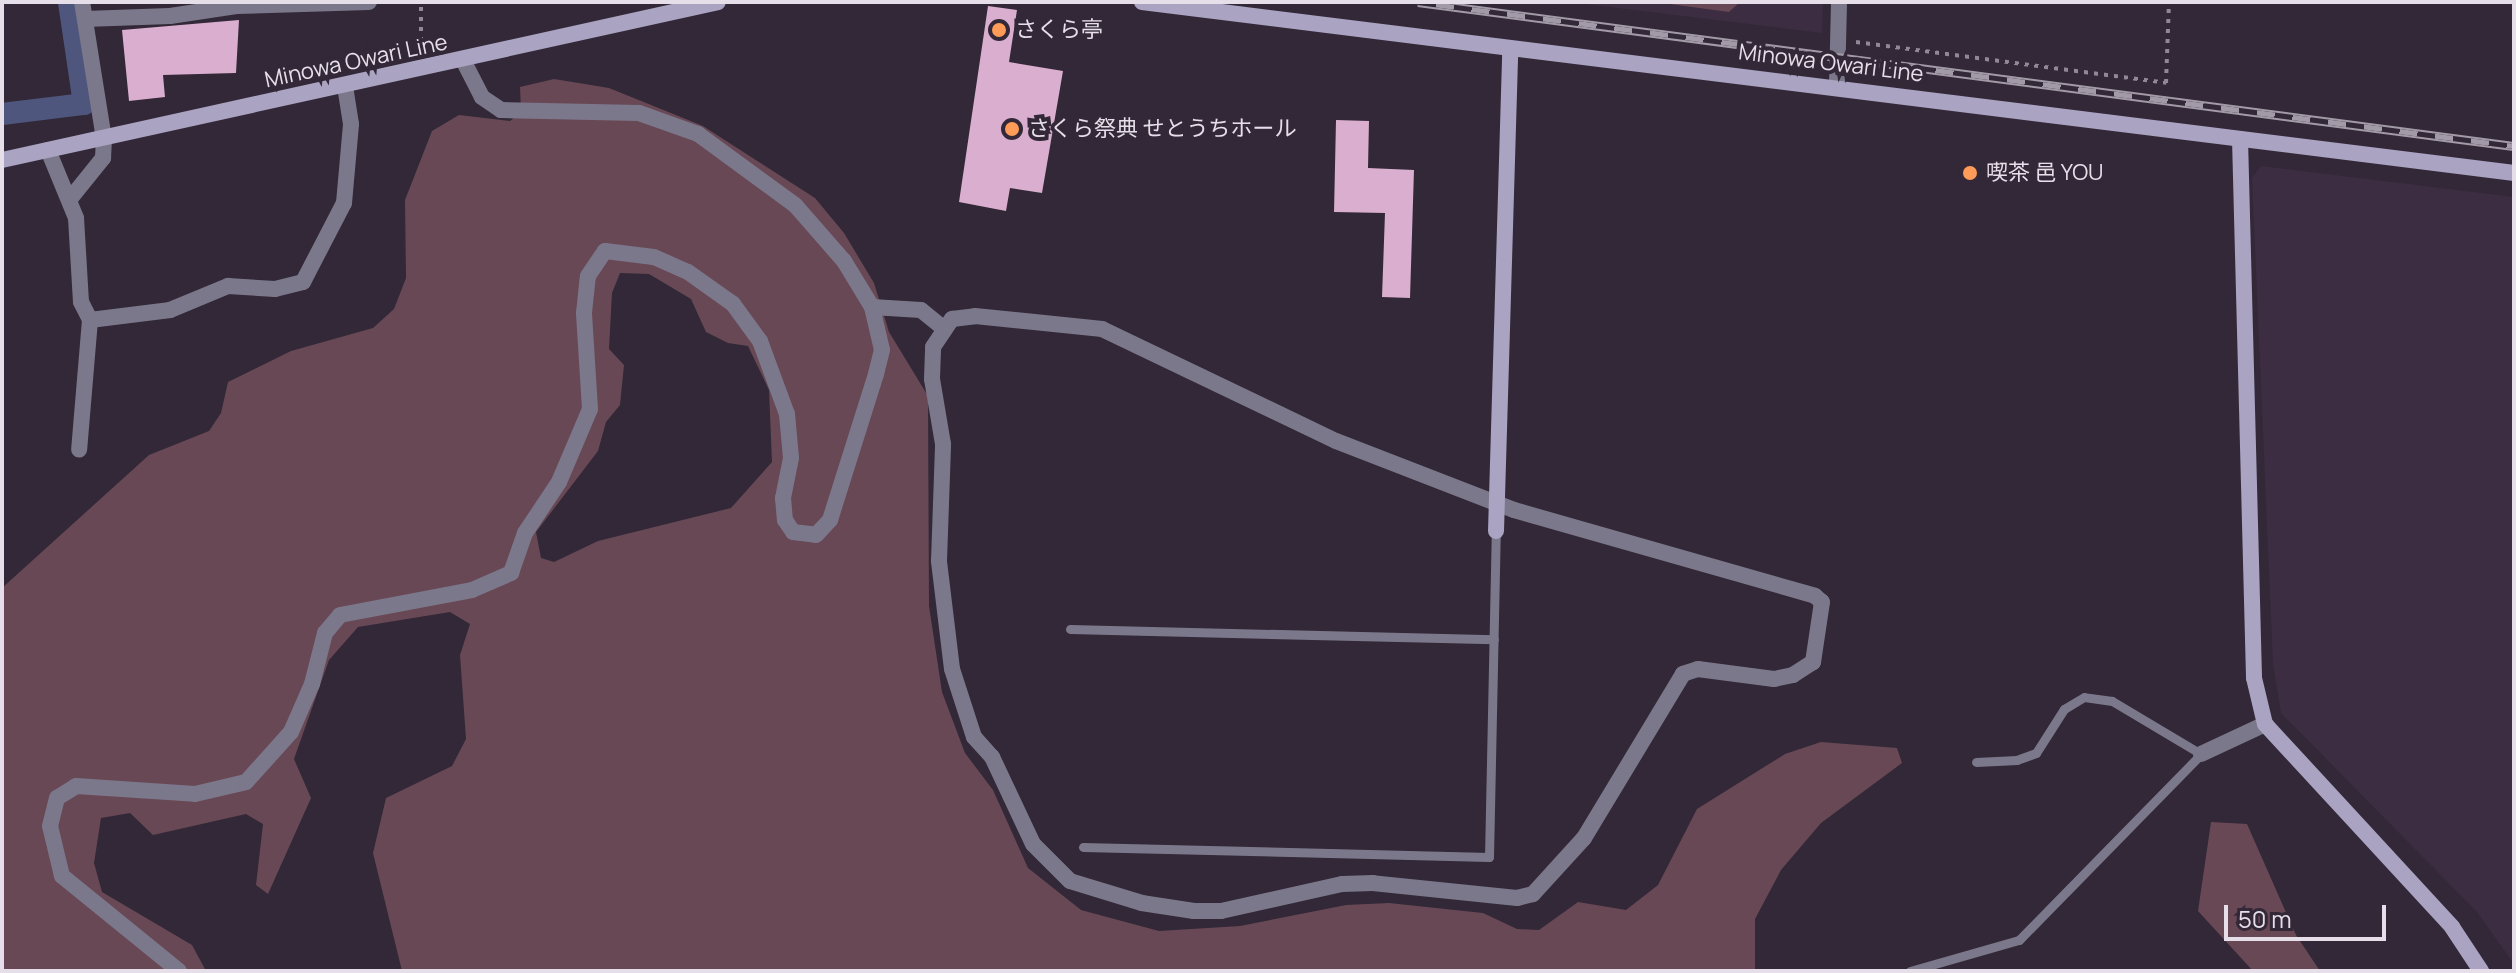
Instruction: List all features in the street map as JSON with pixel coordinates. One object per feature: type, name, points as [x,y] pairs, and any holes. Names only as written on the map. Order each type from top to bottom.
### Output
[{"type":"main road","name":"Minowa Owari Line","points":[[2,160],[718,2]]},
{"type":"main road","name":"Minowa Owari Line","points":[[1142,2],[1837,85],[2514,173]]},
{"type":"main road","points":[[1496,531],[1510,48]]},
{"type":"main road","points":[[2240,139],[2254,678],[2265,724],[2452,927],[2481,971]]},
{"type":"street","points":[[70,199],[103,158],[104,139],[82,2]]},
{"type":"street","points":[[85,19],[118,10],[369,2]]},
{"type":"street","points":[[1837,85],[1839,2]]},
{"type":"street","points":[[179,971],[62,876],[50,826],[57,798],[76,786],[195,794],[246,782],[291,732],[312,684],[325,633],[340,615],[472,590],[511,573],[525,533],[559,482],[590,409],[583,341],[594,261],[605,251],[654,257],[713,286],[733,304],[774,372],[787,414],[791,458],[785,520],[804,536],[816,535],[830,520],[876,374],[882,350],[872,307],[844,261],[795,205],[698,134],[639,113],[501,110],[482,97],[463,60]]},
{"type":"street","points":[[90,320],[170,310],[228,286],[275,289],[303,282],[344,203],[351,124],[345,86]]},
{"type":"street","points":[[48,150],[76,218],[81,302],[90,320],[79,450]]},
{"type":"street","points":[[872,307],[921,310],[943,328]]},
{"type":"street","points":[[975,316],[1102,329],[1336,441],[1497,502],[1815,596],[1822,602],[1813,662],[1793,675],[1774,679],[1698,669],[1683,674],[1584,838],[1533,894],[1517,898],[1373,883],[1342,884],[1221,911],[1194,911],[1142,903],[1070,881],[1033,844],[992,757],[974,737],[952,669],[939,561],[943,444],[932,379],[933,347],[943,328],[952,319],[975,316]]},
{"type":"street","points":[[2201,754],[2265,724]]},
{"type":"lane","points":[[1083,847],[1489,857],[1496,531]]},
{"type":"lane","points":[[1070,629],[1494,639]]},
{"type":"lane","points":[[1910,971],[2019,940],[2201,754],[2112,701],[2084,697],[2064,709],[2036,753],[2017,760],[1976,762]]},
{"type":"path","points":[[420,69],[421,2]]},
{"type":"path","points":[[1838,39],[2166,83],[2169,2]]},
{"type":"shaded area","points":[[1568,2],[1823,2],[1822,33]]},
{"type":"shaded area","points":[[1655,2],[1740,2],[1729,12]]},
{"type":"shaded area","points":[[554,79],[609,88],[703,126],[815,198],[844,233],[874,283],[889,332],[928,396],[929,606],[942,692],[965,753],[993,790],[1028,868],[1081,910],[1159,931],[1240,926],[1346,905],[1389,903],[1483,913],[1517,929],[1539,930],[1578,902],[1626,910],[1658,885],[1697,809],[1785,754],[1821,742],[1897,748],[1902,763],[1821,823],[1781,870],[1755,919],[1755,971],[402,971],[373,853],[386,798],[452,766],[466,739],[460,655],[470,624],[450,612],[358,627],[329,660],[294,759],[311,798],[268,894],[256,885],[263,824],[246,814],[153,835],[130,813],[101,818],[94,863],[102,892],[192,945],[206,971],[2,971],[2,588],[149,455],[209,431],[221,413],[228,382],[291,351],[373,328],[394,309],[406,278],[405,200],[432,131],[459,115],[510,121],[521,112],[520,87]],"holes":[[[620,273],[649,274],[691,299],[706,332],[728,343],[748,346],[769,390],[772,462],[731,508],[598,541],[554,562],[541,558],[536,532],[598,451],[606,422],[620,405],[624,365],[609,349],[612,293]]]},
{"type":"shaded area","points":[[2261,166],[2514,197],[2514,964],[2477,912],[2281,713],[2273,664],[2252,178]]},
{"type":"shaded area","points":[[2211,822],[2247,824],[2296,935],[2320,971],[2253,971],[2198,911]]},
{"type":"building","name":"さくら祭典 せとうちホール","points":[[988,6],[1017,10],[1009,62],[1063,71],[1042,193],[1010,188],[1006,211],[959,202]]},
{"type":"building","points":[[239,20],[236,73],[163,75],[165,97],[129,101],[122,30]]},
{"type":"building","points":[[1336,120],[1369,121],[1368,168],[1414,170],[1410,298],[1382,297],[1385,213],[1334,212]]},
{"type":"waterway","points":[[2,114],[84,104],[69,2]]},
{"type":"railway","points":[[1418,2],[2514,146]]},
{"type":"place","name":"さくら亭","points":[[999,30]]},
{"type":"place","name":"さくら祭典 せとうちホール","points":[[1012,129]]},
{"type":"place","name":"喫茶 邑 YOU","points":[[1970,173]]}]
